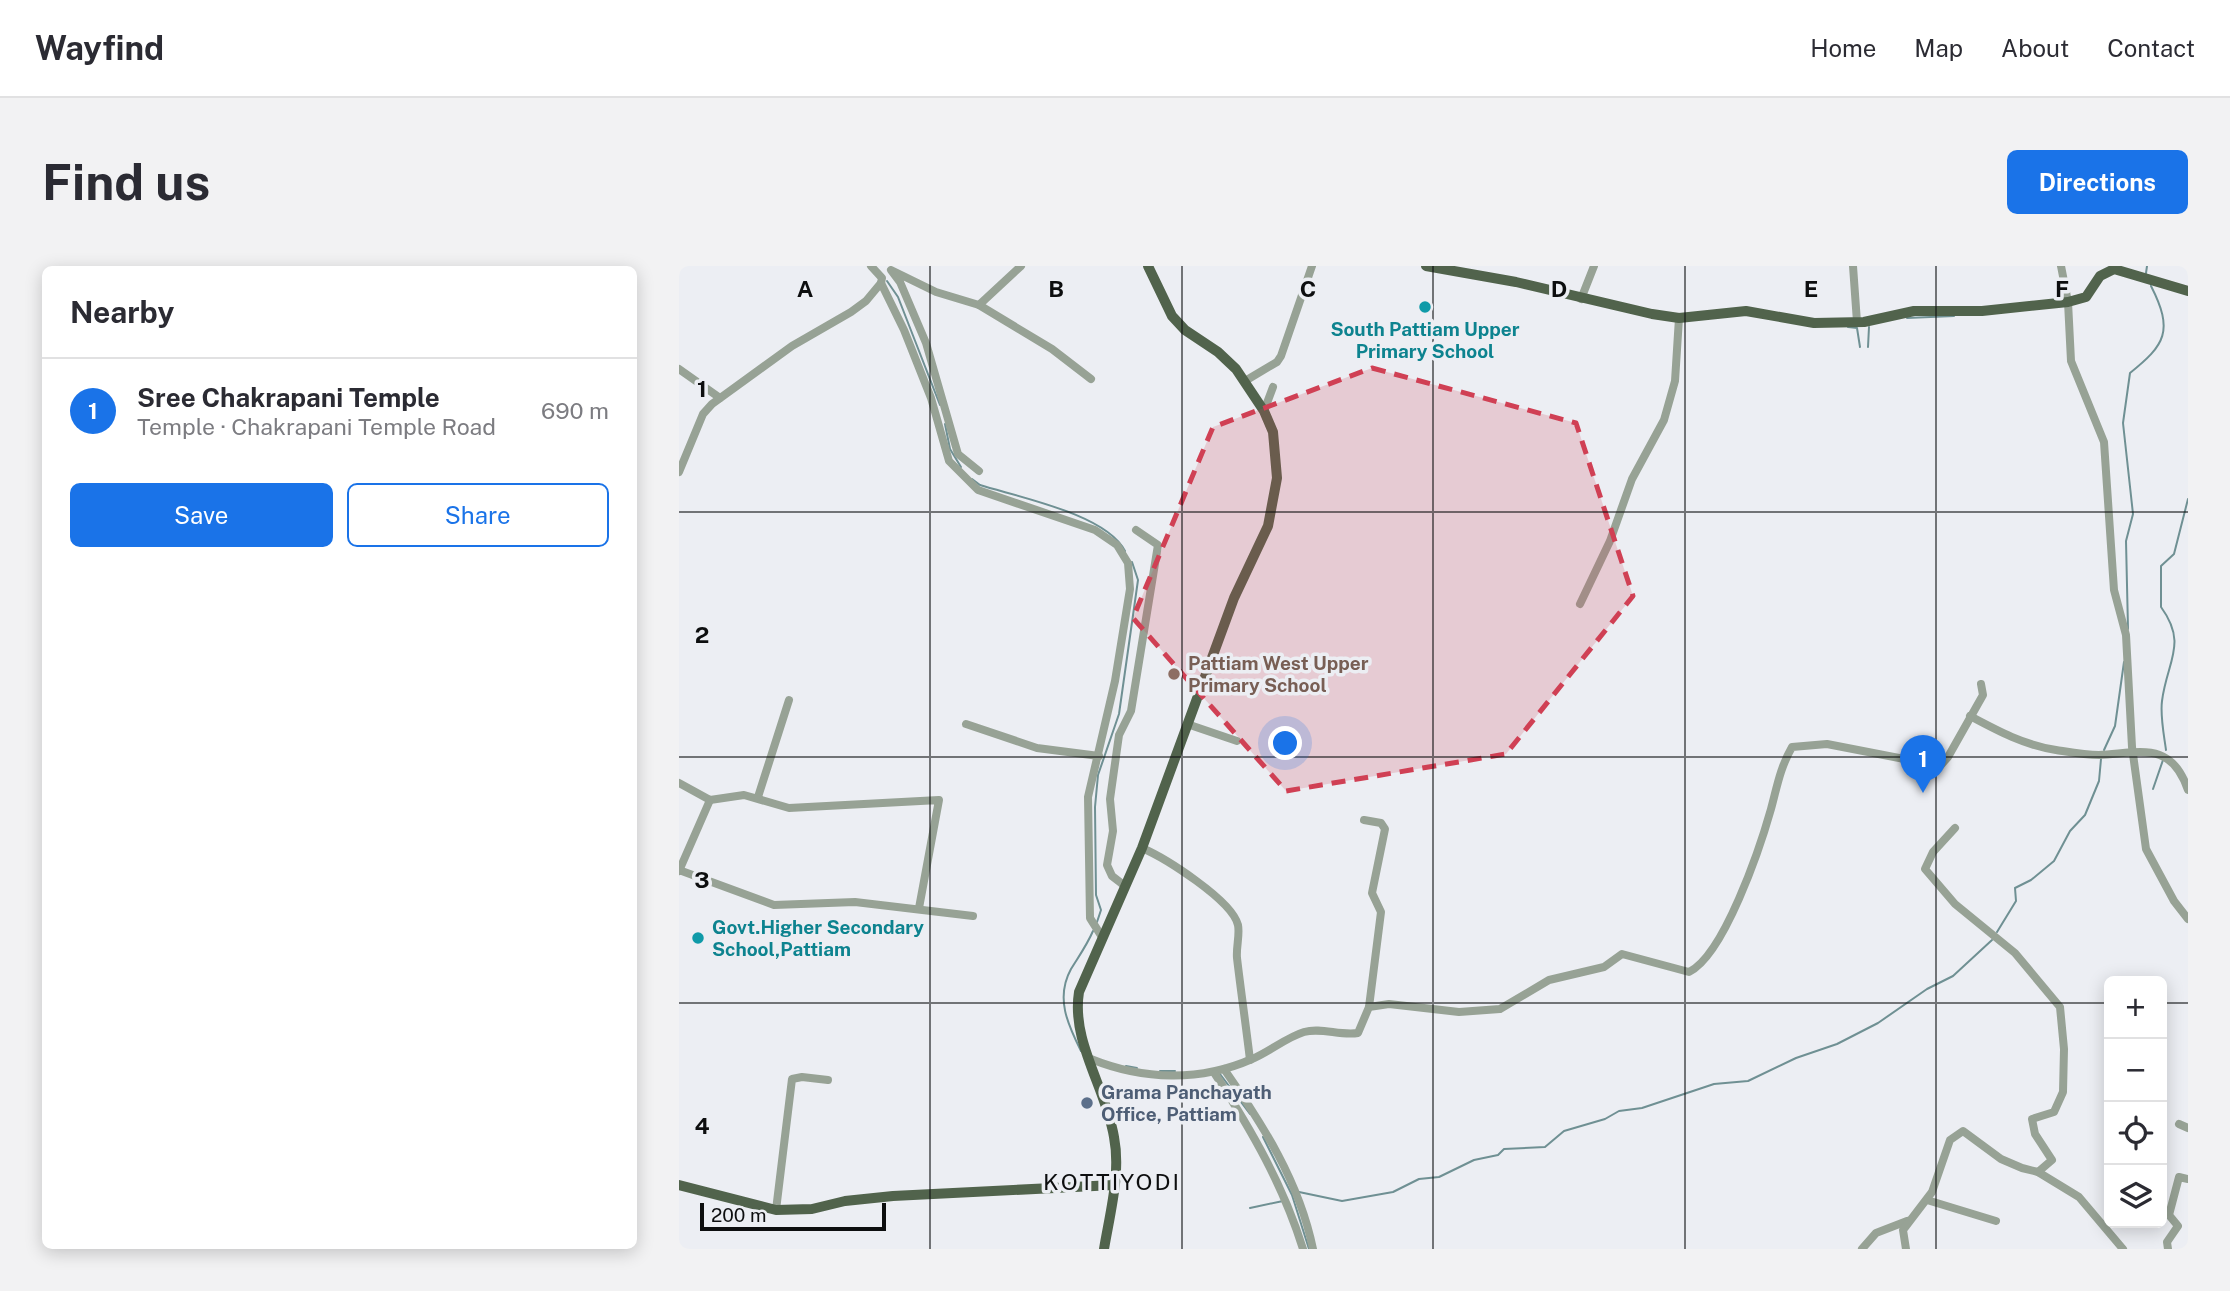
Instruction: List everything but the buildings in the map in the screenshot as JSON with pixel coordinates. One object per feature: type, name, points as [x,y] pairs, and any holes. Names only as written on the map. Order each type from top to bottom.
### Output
[{"type":"main road","points":[[1104,1249],[1114,1185],[1114,1136],[1091,1059],[1079,1031],[1076,1010],[1086,972],[1142,848],[1234,598],[1258,552],[1274,504],[1277,478],[1273,432],[1264,411],[1245,381],[1218,352],[1185,330],[1172,316],[1148,266]]},
{"type":"main road","points":[[1426,266],[1516,282],[1581,299],[1679,318],[1747,311],[1814,323],[1857,322],[1914,311],[1982,311],[2069,303],[2086,297],[2100,276],[2114,268],[2188,290]]},
{"type":"main road","points":[[679,1185],[776,1210],[812,1209],[845,1201],[893,1196],[1114,1185]]},
{"type":"street","points":[[871,266],[904,330],[931,398],[949,461],[978,489],[1095,530],[1117,545],[1128,563],[1130,589],[1099,757],[1088,797],[1090,918],[1102,937]]},
{"type":"street","points":[[979,305],[1021,266]]},
{"type":"street","points":[[1245,381],[1277,362],[1281,356],[1312,266]]},
{"type":"street","points":[[1581,299],[1594,266]]},
{"type":"street","points":[[1853,266],[1857,322]]},
{"type":"street","points":[[2061,266],[2069,303],[2071,360],[2104,442],[2114,590],[2126,635],[2133,750],[2146,849],[2174,901],[2188,919]]},
{"type":"street","points":[[679,472],[703,414],[720,398],[792,346],[866,301],[889,268]]},
{"type":"street","points":[[889,268],[936,292],[979,305],[1052,349],[1091,379]]},
{"type":"street","points":[[889,268],[900,282],[926,343],[958,454],[979,471]]},
{"type":"street","points":[[1580,604],[1610,541],[1632,479],[1667,412],[1675,381],[1679,318]]},
{"type":"street","points":[[679,369],[720,398]]},
{"type":"street","points":[[1264,411],[1273,387]]},
{"type":"street","points":[[1125,887],[1112,876],[1107,865],[1113,831],[1110,799],[1119,735],[1131,711],[1158,545],[1136,530]]},
{"type":"street","points":[[1369,1007],[1389,1003],[1459,1012],[1500,1009],[1549,980],[1604,967],[1622,954],[1689,972],[1700,967],[1730,919],[1771,808],[1781,767],[1792,747],[1827,744],[1940,766],[1948,757],[1983,695],[1981,684]]},
{"type":"street","points":[[758,797],[789,700]]},
{"type":"street","points":[[1971,716],[2011,738],[2055,750],[2098,755],[2133,750],[2164,756],[2175,765],[2188,790]]},
{"type":"street","points":[[967,724],[1001,733],[1037,748],[1099,757]]},
{"type":"street","points":[[1187,724],[1237,741]]},
{"type":"street","points":[[679,783],[710,800],[744,795],[758,797],[771,805],[789,808],[939,800],[919,908]]},
{"type":"street","points":[[710,800],[679,871],[774,905],[855,902],[973,916]]},
{"type":"street","points":[[1091,1059],[1114,1068],[1164,1076],[1219,1072],[1250,1060],[1304,1032],[1358,1033],[1369,1007],[1381,912],[1373,893],[1385,829],[1381,823],[1364,820]]},
{"type":"street","points":[[1955,828],[1933,852],[1925,869],[1955,904],[2015,953],[2060,1007],[2064,1049],[2063,1092],[2054,1112],[2032,1119],[2035,1134],[2052,1160],[2038,1172]]},
{"type":"street","points":[[1142,848],[1164,858],[1225,906],[1235,918],[1238,926],[1237,954],[1250,1060]]},
{"type":"street","points":[[1219,1072],[1259,1142],[1289,1205],[1303,1249]]},
{"type":"street","points":[[1219,1072],[1256,1115],[1284,1165],[1305,1212],[1314,1249]]},
{"type":"street","points":[[776,1210],[792,1079],[802,1077],[828,1080]]},
{"type":"street","points":[[2179,1124],[2188,1128]]},
{"type":"street","points":[[1906,1249],[1903,1230],[1907,1221],[1927,1200],[1941,1173],[1950,1140],[1963,1131],[2001,1159],[2038,1172],[2079,1197],[2113,1233],[2123,1249]]},
{"type":"street","points":[[2168,1249],[2167,1242],[2178,1226],[2169,1215],[2174,1188],[2179,1177],[2188,1179]]},
{"type":"street","points":[[1927,1200],[1996,1221]]},
{"type":"street","points":[[1862,1249],[1876,1233],[1907,1221]]},
{"type":"highlighted area","points":[[1372,368],[1576,423],[1633,596],[1506,754],[1286,791],[1133,618],[1213,427]]},
{"type":"waterway","points":[[2146,273],[2147,266]]},
{"type":"waterway","points":[[887,281],[898,297],[940,405]]},
{"type":"waterway","points":[[2128,629],[2126,541],[2133,514],[2123,423],[2130,373],[2151,354],[2162,336],[2162,315],[2151,286]]},
{"type":"waterway","points":[[1907,318],[1954,316]]},
{"type":"waterway","points":[[1848,327],[1857,328],[1860,347]]},
{"type":"waterway","points":[[1868,347],[1869,327]]},
{"type":"waterway","points":[[945,424],[950,449],[961,467]]},
{"type":"waterway","points":[[972,479],[980,485],[1038,501],[1081,517],[1115,538],[1125,551]]},
{"type":"waterway","points":[[2166,750],[2162,707],[2175,642],[2169,620],[2161,607],[2161,566],[2174,554],[2188,499]]},
{"type":"waterway","points":[[1097,922],[1101,910],[1096,895],[1095,807],[1098,775],[1119,714],[1138,580],[1132,562]]},
{"type":"waterway","points":[[2104,750],[2115,726],[2124,662]]},
{"type":"waterway","points":[[1997,932],[2016,901],[2015,888],[2031,880],[2054,861],[2070,831],[2085,815],[2099,781],[2101,759]]},
{"type":"waterway","points":[[2153,789],[2163,760]]},
{"type":"waterway","points":[[1081,1051],[1065,1011],[1064,990],[1071,969],[1093,931]]},
{"type":"waterway","points":[[1299,1192],[1342,1201],[1393,1192],[1419,1179],[1439,1177],[1474,1160],[1498,1155],[1504,1149],[1545,1147],[1564,1131],[1605,1119],[1619,1111],[1642,1108],[1714,1084],[1748,1081],[1796,1058],[1837,1044],[1878,1023],[1927,989],[1953,976],[1992,940]]},
{"type":"waterway","points":[[1126,1066],[1137,1068]]},
{"type":"waterway","points":[[1160,1071],[1175,1071]]},
{"type":"waterway","points":[[1220,1074],[1250,1114]]},
{"type":"waterway","points":[[1263,1137],[1292,1195],[1309,1249]]},
{"type":"waterway","points":[[1250,1208],[1283,1201]]},
{"type":"place","name":"South Pattiam Upper Primary School","points":[[1425,307]]},
{"type":"place","name":"Pattiam West Upper Primary School","points":[[1174,674]]},
{"type":"place","name":"Sree Chakrapani Temple","points":[[1923,793]]},
{"type":"place","name":"Govt.Higher Secondary School,Pattiam","points":[[698,938]]},
{"type":"place","name":"Grama Panchayath Office, Pattiam","points":[[1087,1103]]},
{"type":"district","name":"KOTTIYODI","points":[[1112,1182]]}]
